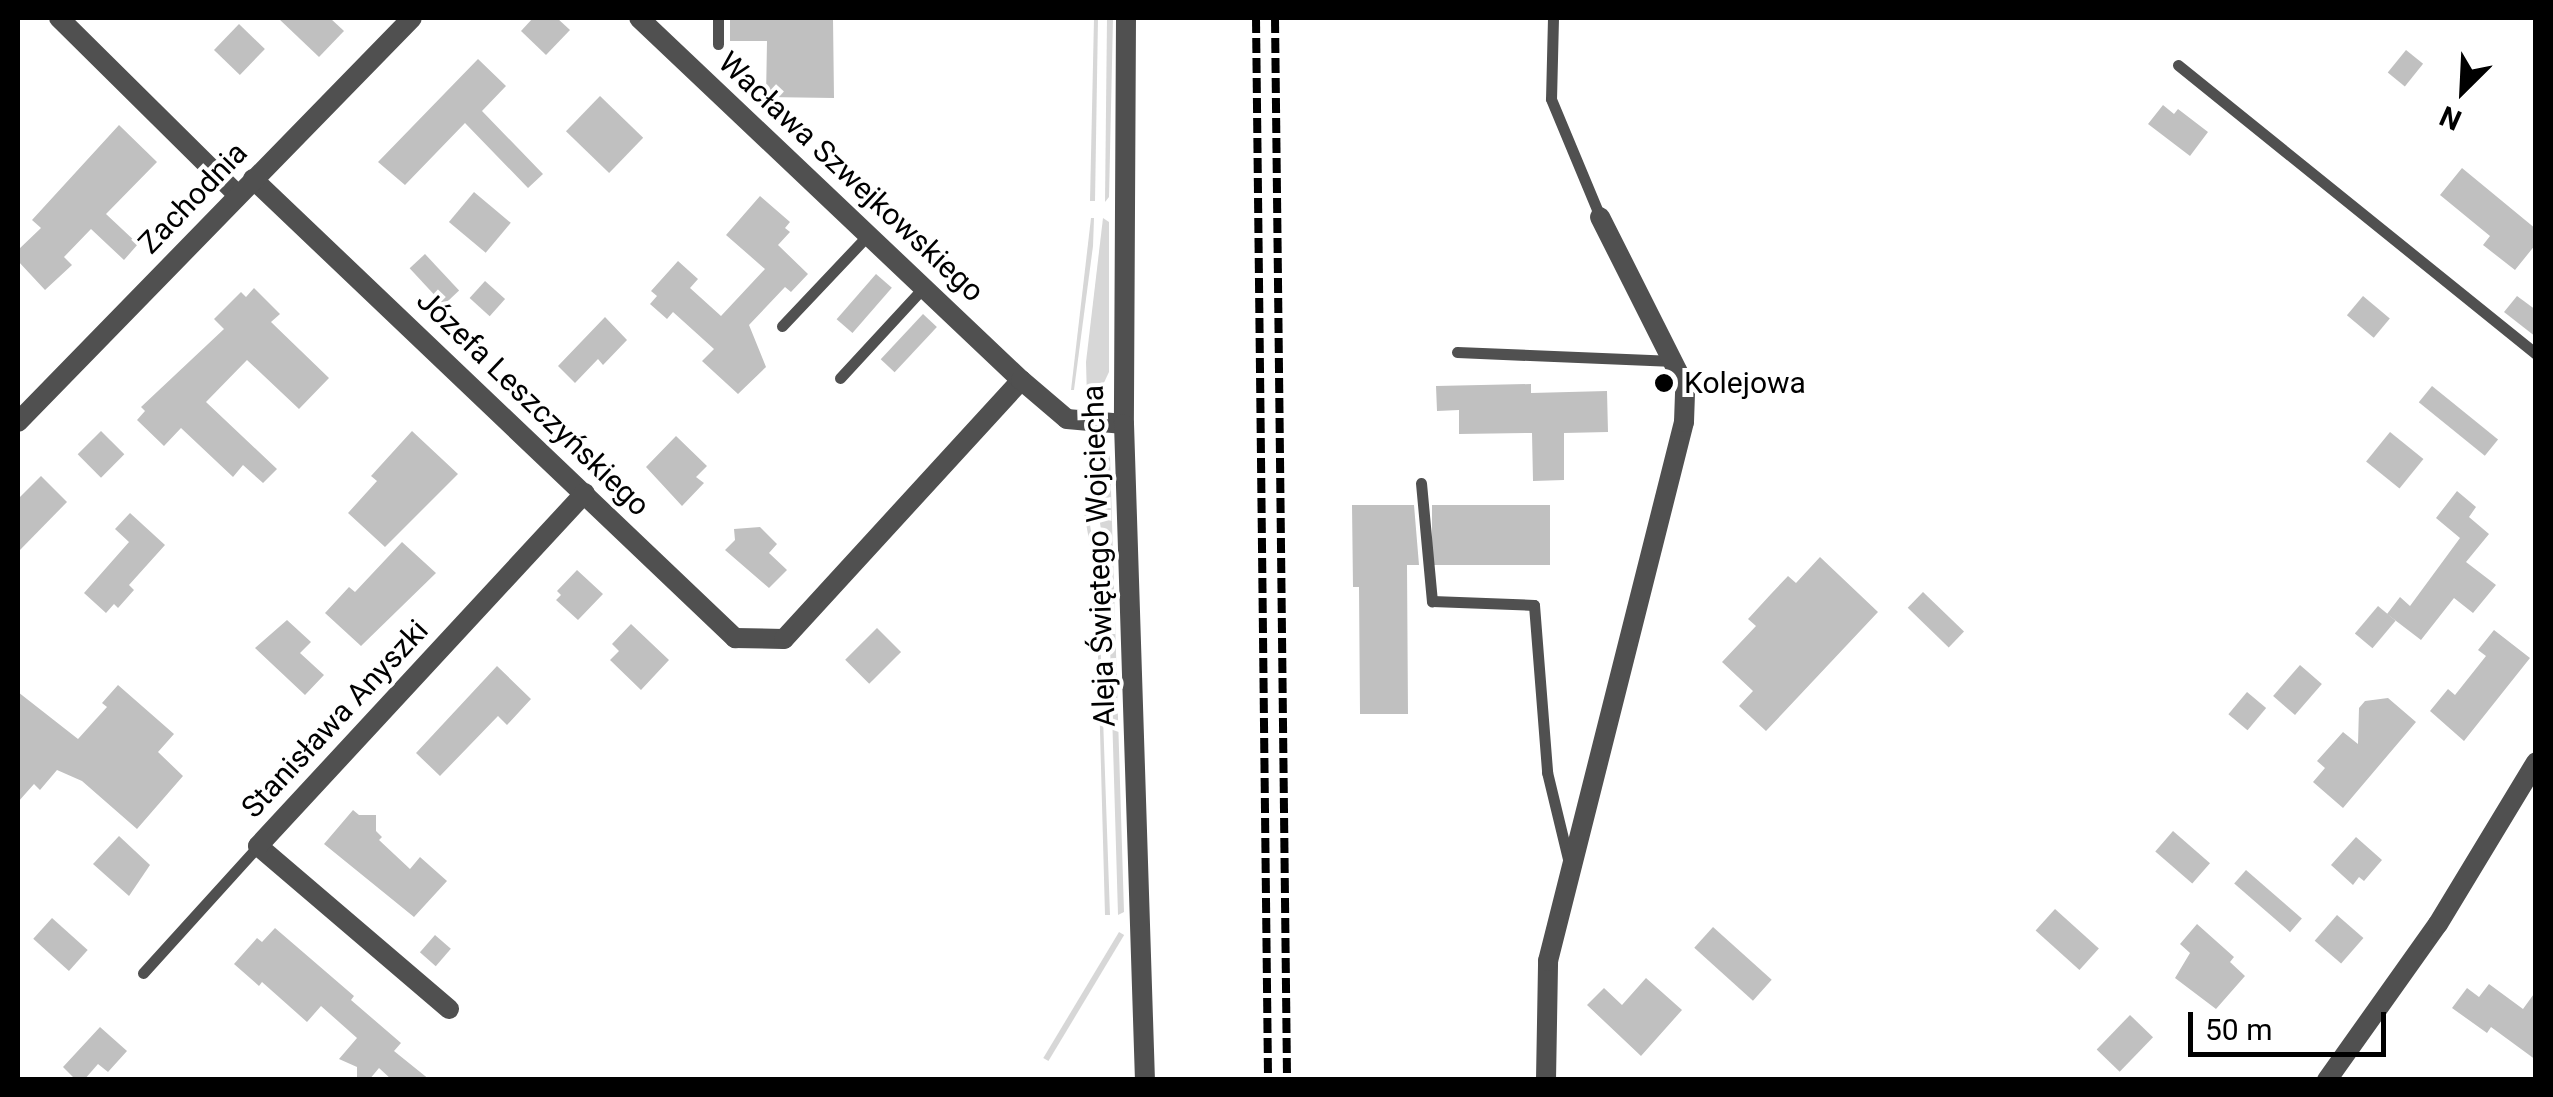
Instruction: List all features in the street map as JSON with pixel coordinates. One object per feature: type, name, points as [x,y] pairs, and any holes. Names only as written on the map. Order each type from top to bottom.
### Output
[{"type":"street","points":[[58,18],[238,194]]},
{"type":"street","name":"Zachodnia","points":[[18,422],[412,18]]},
{"type":"street","name":"Wacława Szwejkowskiego","points":[[638,18],[1067,419],[1124,424]]},
{"type":"street","name":"Aleja Świętego Wojciecha","points":[[1127,22],[1124,424],[1145,1080]]},
{"type":"street","name":"Józefa Leszczyńskiego","points":[[254,179],[735,638],[784,639],[1022,380]]},
{"type":"street","points":[[1546,1080],[1548,961],[1684,422],[1685,386],[1600,217]]},
{"type":"street","name":"Stanisława Anyszki","points":[[449,1008],[258,846],[585,493]]},
{"type":"street","points":[[2326,1080],[2438,924],[2536,762]]},
{"type":"lane","points":[[718,18],[718,44]]},
{"type":"lane","points":[[1553,18],[1552,99],[1600,217]]},
{"type":"lane","points":[[2178,65],[2536,354]]},
{"type":"lane","points":[[782,326],[869,234]]},
{"type":"lane","points":[[840,378],[924,287]]},
{"type":"lane","points":[[1457,352],[1674,361]]},
{"type":"lane","points":[[1421,483],[1432,601],[1534,605],[1546,772],[1570,867]]},
{"type":"lane","points":[[143,973],[258,846]]},
{"type":"shaded area","points":[[1094,18],[1098,18],[1095,201],[1090,201]]},
{"type":"shaded area","points":[[1107,18],[1113,18],[1109,197],[1105,202]]},
{"type":"shaded area","points":[[1091,218],[1093,246],[1071,390]]},
{"type":"shaded area","points":[[1103,218],[1109,222],[1109,372],[1101,389],[1087,398],[1086,362]]},
{"type":"shaded area","points":[[1087,437],[1102,443],[1110,457],[1124,912],[1118,915],[1108,576]]},
{"type":"shaded area","points":[[1087,506],[1098,575],[1110,915],[1105,915],[1097,620],[1094,567],[1083,507]]},
{"type":"shaded area","points":[[1119,932],[1124,935],[1048,1061],[1043,1058]]},
{"type":"building","points":[[278,18],[330,18],[344,31],[319,57]]},
{"type":"building","points":[[533,18],[557,18],[570,30],[546,55],[521,31]]},
{"type":"building","points":[[833,18],[834,98],[766,97],[767,41],[730,41],[730,19]]},
{"type":"building","points":[[239,24],[265,49],[240,75],[214,50]]},
{"type":"building","points":[[2406,50],[2423,64],[2405,86],[2388,73]]},
{"type":"building","points":[[478,59],[506,86],[482,111],[543,174],[528,188],[465,123],[405,185],[378,162]]},
{"type":"building","points":[[600,96],[643,138],[609,173],[566,131]]},
{"type":"building","points":[[2163,105],[2174,114],[2178,109],[2208,132],[2190,156],[2148,124]]},
{"type":"building","points":[[119,125],[157,162],[106,214],[138,244],[124,260],[91,229],[64,257],[72,265],[45,290],[18,261],[18,250],[41,228],[32,220]]},
{"type":"building","points":[[2462,168],[2536,229],[2536,244],[2515,270],[2483,245],[2490,236],[2440,195]]},
{"type":"building","points":[[474,192],[511,223],[486,253],[449,222]]},
{"type":"building","points":[[760,196],[790,222],[785,228],[790,232],[778,245],[808,274],[791,292],[785,287],[749,325],[766,367],[738,394],[702,361],[714,349],[673,312],[667,319],[650,304],[657,296],[651,291],[678,261],[698,279],[690,288],[721,316],[765,269],[726,235]]},
{"type":"building","points":[[425,254],[459,291],[444,305],[410,268]]},
{"type":"building","points":[[876,274],[892,288],[852,333],[837,319]]},
{"type":"building","points":[[485,281],[505,299],[490,316],[470,298]]},
{"type":"building","points":[[254,288],[280,314],[271,322],[329,378],[299,409],[247,360],[206,402],[277,469],[263,483],[243,465],[233,477],[181,428],[164,446],[137,420],[145,411],[141,407],[224,329],[214,319],[241,292],[246,297]]},
{"type":"building","points":[[2363,296],[2390,318],[2374,338],[2347,315]]},
{"type":"building","points":[[2517,296],[2536,310],[2536,337],[2504,312]]},
{"type":"building","points":[[923,314],[937,327],[895,372],[881,359]]},
{"type":"building","points":[[605,317],[627,340],[603,365],[598,359],[575,383],[558,366]]},
{"type":"building","points":[[1531,384],[1531,393],[1607,391],[1608,432],[1564,433],[1564,480],[1533,481],[1532,433],[1459,434],[1459,410],[1437,411],[1436,386]]},
{"type":"building","points":[[2432,386],[2498,439],[2485,456],[2419,402]]},
{"type":"building","points":[[101,431],[124,454],[101,478],[78,454]]},
{"type":"building","points":[[412,431],[458,474],[385,547],[348,513],[377,481],[371,476]]},
{"type":"building","points":[[2390,432],[2423,459],[2400,489],[2366,462]]},
{"type":"building","points":[[676,436],[707,466],[696,477],[704,483],[682,506],[646,467]]},
{"type":"building","points":[[41,476],[67,502],[18,552],[18,499]]},
{"type":"building","points":[[2457,491],[2476,507],[2469,517],[2489,534],[2466,562],[2496,585],[2473,613],[2454,598],[2421,640],[2387,614],[2400,597],[2410,606],[2460,538],[2436,518]]},
{"type":"building","points":[[1352,505],[1414,505],[1419,565],[1407,565],[1408,714],[1360,714],[1359,587],[1353,587]]},
{"type":"building","points":[[1432,505],[1550,505],[1550,565],[1432,565]]},
{"type":"building","points":[[130,513],[165,545],[129,585],[134,590],[118,608],[114,604],[106,613],[84,593],[129,542],[115,529]]},
{"type":"building","points":[[760,527],[777,544],[769,553],[787,570],[769,588],[725,550],[735,540],[734,529]]},
{"type":"building","points":[[402,542],[436,573],[361,646],[325,613],[349,587],[355,592]]},
{"type":"building","points":[[1820,557],[1878,612],[1766,731],[1739,706],[1753,691],[1722,662],[1756,626],[1748,619],[1771,594],[1788,576],[1796,583]]},
{"type":"building","points":[[577,570],[603,594],[578,620],[556,600],[561,595],[557,591]]},
{"type":"building","points":[[1923,592],[1964,632],[1949,647],[1908,608]]},
{"type":"building","points":[[2378,606],[2396,621],[2372,648],[2355,634]]},
{"type":"building","points":[[287,620],[311,642],[300,653],[324,675],[305,695],[255,648]]},
{"type":"building","points":[[631,624],[669,660],[641,690],[610,660],[619,651],[612,644]]},
{"type":"building","points":[[877,628],[901,652],[869,684],[845,660]]},
{"type":"building","points":[[2494,630],[2530,658],[2464,741],[2430,711],[2448,689],[2455,695],[2486,656],[2478,650]]},
{"type":"building","points":[[2300,665],[2322,684],[2295,715],[2273,696]]},
{"type":"building","points":[[497,666],[531,699],[507,725],[498,716],[440,776],[416,753]]},
{"type":"building","points":[[118,685],[174,734],[158,752],[183,776],[137,829],[82,781],[57,770],[40,790],[34,784],[18,802],[18,692],[78,739],[107,707],[102,703]]},
{"type":"building","points":[[2247,692],[2266,708],[2248,730],[2228,714]]},
{"type":"building","points":[[2388,698],[2416,722],[2343,808],[2313,782],[2325,768],[2317,761],[2343,732],[2358,744],[2359,708],[2365,701]]},
{"type":"building","points":[[353,810],[359,815],[376,815],[376,831],[382,837],[379,840],[410,869],[420,857],[447,881],[414,917],[324,844]]},
{"type":"building","points":[[2173,831],[2210,863],[2192,884],[2155,851]]},
{"type":"building","points":[[119,836],[150,865],[129,896],[93,864]]},
{"type":"building","points":[[2356,837],[2382,860],[2364,881],[2359,877],[2353,885],[2331,865]]},
{"type":"building","points":[[2246,870],[2302,919],[2290,932],[2234,884]]},
{"type":"building","points":[[2055,909],[2099,948],[2079,970],[2036,931]]},
{"type":"building","points":[[2337,915],[2363,938],[2341,964],[2315,941]]},
{"type":"building","points":[[52,918],[88,950],[69,971],[33,939]]},
{"type":"building","points":[[2197,924],[2234,957],[2230,962],[2245,976],[2216,1009],[2175,978],[2190,953],[2180,944]]},
{"type":"building","points":[[1713,927],[1772,980],[1753,1001],[1694,948]]},
{"type":"building","points":[[275,928],[354,996],[351,1000],[401,1043],[394,1051],[430,1080],[392,1080],[379,1068],[369,1080],[357,1080],[357,1067],[339,1059],[357,1038],[321,1006],[307,1022],[262,982],[259,986],[234,964],[257,938],[262,942]]},
{"type":"building","points":[[435,935],[451,949],[436,966],[420,952]]},
{"type":"building","points":[[1646,978],[1682,1010],[1641,1056],[1587,1005],[1604,988],[1622,1005]]},
{"type":"building","points":[[2489,984],[2523,1009],[2536,991],[2536,1060],[2491,1027],[2487,1033],[2452,1008],[2467,988],[2479,997]]},
{"type":"building","points":[[2130,1015],[2153,1037],[2120,1072],[2097,1050]]},
{"type":"building","points":[[100,1027],[127,1051],[108,1072],[98,1064],[84,1080],[76,1080],[63,1067]]},
{"type":"railway","points":[[1256,18],[1268,1080]]},
{"type":"railway","points":[[1275,18],[1287,1080]]},
{"type":"place","name":"Kolejowa","points":[[1664,383]]}]
